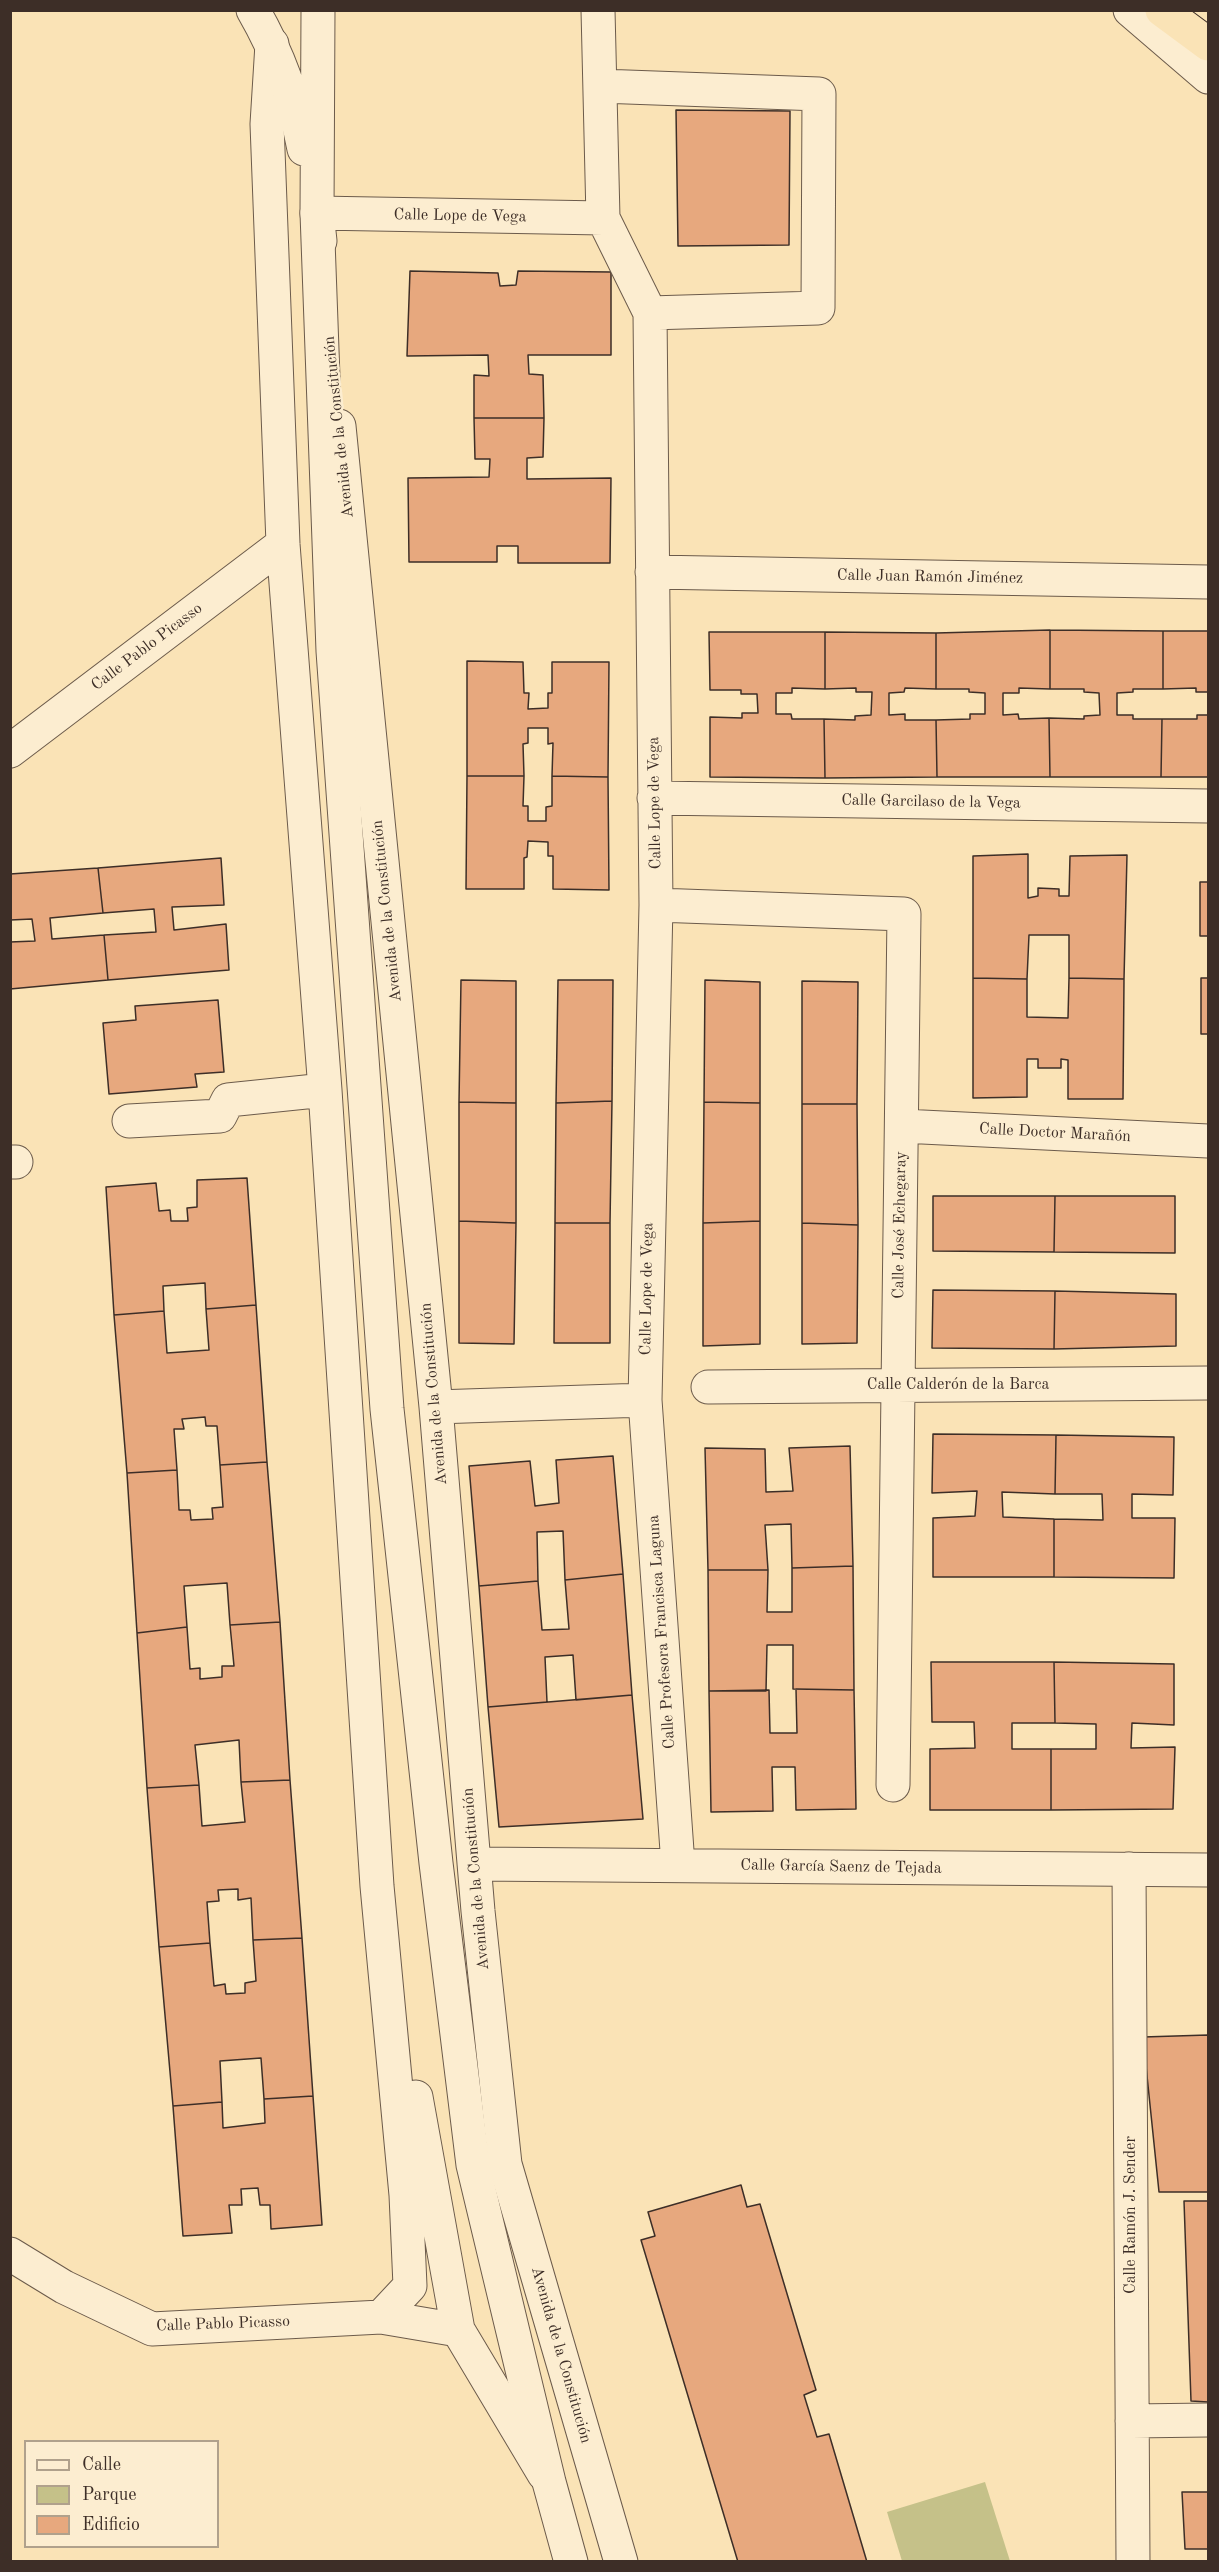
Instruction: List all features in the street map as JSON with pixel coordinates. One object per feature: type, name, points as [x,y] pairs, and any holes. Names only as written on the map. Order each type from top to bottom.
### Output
[{"type":"highway","points":[[1162,10],[1209,44]]},
{"type":"street","name":"Avenida de la Constitución","points":[[253,10],[272,44],[296,107],[317,213],[436,1407],[474,1864],[505,2164],[621,2562]]},
{"type":"street","name":"Avenida de la Constitución","points":[[318,10],[317,213],[333,651],[388,1421],[436,1863],[473,2165],[549,2482],[571,2562]]},
{"type":"street","name":"Calle Lope de Vega","points":[[598,10],[603,218],[650,313],[656,905],[645,1400]]},
{"type":"street","points":[[1130,10],[1209,76]]},
{"type":"street","name":"Avenida de la Constitución","points":[[272,44],[267,124],[283,544],[326,1090],[377,1886],[406,2195],[410,2286],[381,2317]]},
{"type":"street","points":[[600,86],[819,94],[818,308],[650,313]]},
{"type":"street","name":"Calle Lope de Vega","points":[[317,213],[603,218]]},
{"type":"street","name":"Calle Pablo Picasso","points":[[10,751],[283,544]]},
{"type":"street","name":"Calle Juan Ramón Jiménez","points":[[652,572],[1209,582]]},
{"type":"street","name":"Calle Garcilaso de la Vega","points":[[654,798],[1209,806]]},
{"type":"street","name":"Calle José Echegaray","points":[[656,905],[904,914],[893,1785]]},
{"type":"street","points":[[129,1121],[220,1116],[228,1100],[326,1090]]},
{"type":"street","name":"Calle Doctor Marañón","points":[[902,1125],[1209,1141]]},
{"type":"street","name":"Calle Calderón de la Barca","points":[[708,1387],[1209,1383]]},
{"type":"street","points":[[436,1407],[645,1400]]},
{"type":"street","name":"Calle Profesora Francisca Laguna","points":[[645,1400],[678,1865]]},
{"type":"street","name":"Calle García Saenz de Tejada","points":[[474,1864],[1209,1870]]},
{"type":"street","name":"Calle Ramón J. Sender","points":[[1129,1869],[1133,2562]]},
{"type":"street","name":"Avenida de la Constitución","points":[[377,1886],[458,2331],[549,2482]]},
{"type":"street","name":"Calle Pablo Picasso","points":[[10,2254],[64,2287],[152,2329],[381,2317],[458,2331]]},
{"type":"street","points":[[1132,2421],[1209,2420]]},
{"type":"green space","points":[[985,2482],[1010,2561],[902,2561],[887,2512]]},
{"type":"building","points":[[676,110],[790,111],[789,245],[678,246]]},
{"type":"building","points":[[410,271],[498,273],[500,286],[516,285],[518,271],[611,272],[611,355],[528,355],[529,374],[543,375],[544,418],[474,418],[474,375],[489,376],[488,355],[407,356]]},
{"type":"building","points":[[474,418],[544,418],[543,457],[527,458],[527,479],[611,478],[610,563],[518,563],[518,546],[497,546],[497,562],[409,562],[408,478],[489,477],[490,459],[475,459]]},
{"type":"building","points":[[1050,630],[1050,689],[1019,688],[1019,693],[1003,693],[1003,715],[1018,714],[1019,719],[1049,718],[1050,777],[937,777],[936,720],[970,719],[970,714],[985,714],[985,693],[969,692],[969,689],[936,689],[936,633]]},
{"type":"building","points":[[1050,630],[1163,631],[1163,689],[1133,689],[1133,692],[1117,693],[1117,715],[1133,715],[1133,719],[1162,719],[1161,777],[1050,777],[1049,718],[1084,719],[1084,716],[1100,715],[1099,693],[1084,692],[1084,689],[1050,689]]},
{"type":"building","points":[[1163,631],[1208,631],[1208,692],[1196,692],[1196,688],[1163,689]]},
{"type":"building","points":[[709,632],[825,632],[825,689],[792,688],[792,693],[776,693],[776,714],[791,714],[792,719],[824,719],[825,778],[710,777],[710,717],[742,718],[742,713],[758,713],[757,694],[741,694],[741,690],[710,690]]},
{"type":"building","points":[[825,632],[936,633],[936,689],[905,688],[904,692],[889,693],[889,715],[905,714],[905,720],[936,720],[937,777],[825,778],[824,719],[855,720],[855,716],[871,715],[872,692],[856,692],[856,688],[825,689]]},
{"type":"building","points":[[467,661],[523,662],[524,693],[529,693],[528,709],[548,708],[548,693],[552,693],[552,662],[609,662],[608,777],[552,776],[553,743],[548,744],[548,728],[528,728],[528,743],[523,744],[524,776],[467,776]]},
{"type":"building","points":[[1197,715],[1208,715],[1208,777],[1161,777],[1162,719],[1197,719]]},
{"type":"building","points":[[467,776],[524,776],[523,806],[528,806],[528,821],[546,821],[546,807],[552,806],[552,776],[608,777],[609,890],[553,889],[553,856],[548,856],[548,842],[528,841],[527,857],[524,858],[524,889],[466,889]]},
{"type":"building","points":[[1028,854],[1028,898],[1038,896],[1038,888],[1059,889],[1059,896],[1069,896],[1070,856],[1127,855],[1124,979],[1069,978],[1069,935],[1029,935],[1027,979],[973,978],[973,856]]},
{"type":"building","points":[[221,858],[224,905],[172,907],[174,930],[226,924],[229,970],[108,980],[104,935],[156,932],[154,909],[103,913],[98,868]]},
{"type":"building","points":[[98,868],[103,913],[50,918],[52,939],[104,935],[108,980],[10,989],[10,942],[35,941],[32,919],[10,920],[10,874]]},
{"type":"building","points":[[1200,882],[1208,882],[1208,936],[1200,936]]},
{"type":"building","points":[[973,978],[1027,979],[1027,1017],[1068,1018],[1069,978],[1124,979],[1123,1099],[1068,1099],[1068,1060],[1061,1059],[1061,1068],[1038,1068],[1038,1059],[1027,1059],[1027,1097],[973,1098]]},
{"type":"building","points":[[1201,978],[1208,978],[1208,1034],[1201,1034]]},
{"type":"building","points":[[461,980],[516,981],[516,1103],[459,1102]]},
{"type":"building","points":[[558,980],[613,980],[612,1101],[556,1103]]},
{"type":"building","points":[[705,980],[760,982],[760,1103],[704,1102]]},
{"type":"building","points":[[802,981],[858,982],[857,1104],[802,1104]]},
{"type":"building","points":[[218,1000],[224,1072],[195,1074],[197,1087],[109,1094],[103,1023],[136,1020],[135,1006]]},
{"type":"building","points":[[612,1101],[610,1223],[555,1223],[556,1103]]},
{"type":"building","points":[[459,1102],[516,1103],[516,1223],[459,1221]]},
{"type":"building","points":[[704,1102],[760,1103],[760,1221],[703,1223]]},
{"type":"building","points":[[802,1104],[857,1104],[858,1225],[802,1223]]},
{"type":"building","points":[[247,1178],[256,1305],[206,1309],[205,1283],[163,1286],[164,1311],[114,1315],[106,1187],[156,1183],[159,1211],[170,1210],[171,1221],[188,1221],[187,1208],[197,1207],[197,1180]]},
{"type":"building","points":[[933,1196],[1055,1196],[1054,1252],[933,1251]]},
{"type":"building","points":[[1055,1196],[1175,1196],[1175,1253],[1054,1252]]},
{"type":"building","points":[[459,1221],[516,1223],[514,1344],[459,1343]]},
{"type":"building","points":[[760,1221],[760,1344],[703,1346],[703,1223]]},
{"type":"building","points":[[555,1223],[610,1223],[610,1343],[554,1343]]},
{"type":"building","points":[[802,1223],[858,1225],[857,1343],[802,1344]]},
{"type":"building","points":[[933,1290],[1055,1291],[1054,1349],[932,1348]]},
{"type":"building","points":[[1055,1291],[1176,1294],[1176,1346],[1054,1349]]},
{"type":"building","points":[[256,1305],[267,1462],[220,1465],[217,1426],[206,1426],[205,1417],[182,1419],[184,1429],[174,1429],[177,1470],[127,1473],[114,1315],[164,1311],[167,1353],[209,1350],[206,1309]]},
{"type":"building","points":[[933,1434],[1056,1435],[1055,1494],[1002,1492],[1003,1517],[1054,1519],[1054,1577],[933,1577],[933,1518],[975,1516],[977,1491],[932,1493]]},
{"type":"building","points":[[1056,1435],[1174,1437],[1173,1495],[1132,1494],[1132,1518],[1175,1518],[1174,1578],[1054,1577],[1054,1519],[1103,1520],[1102,1494],[1055,1494]]},
{"type":"building","points":[[850,1446],[853,1566],[792,1568],[791,1524],[765,1525],[768,1570],[708,1570],[705,1448],[765,1449],[766,1492],[793,1491],[789,1448]]},
{"type":"building","points":[[613,1456],[623,1574],[565,1580],[563,1531],[537,1532],[538,1581],[479,1586],[469,1466],[530,1461],[535,1506],[559,1503],[556,1460]]},
{"type":"building","points":[[267,1462],[280,1622],[230,1625],[227,1583],[184,1586],[187,1627],[137,1633],[127,1473],[177,1470],[179,1510],[190,1510],[191,1520],[213,1519],[212,1508],[223,1507],[220,1465]]},
{"type":"building","points":[[853,1566],[854,1690],[793,1689],[793,1645],[767,1645],[766,1691],[709,1691],[708,1570],[768,1570],[767,1612],[792,1612],[792,1568]]},
{"type":"building","points":[[623,1574],[632,1695],[576,1700],[573,1655],[545,1657],[547,1702],[488,1707],[479,1586],[538,1581],[542,1630],[569,1629],[565,1580]]},
{"type":"building","points":[[280,1622],[290,1780],[241,1782],[239,1740],[195,1745],[199,1785],[147,1788],[137,1633],[187,1627],[190,1669],[200,1668],[200,1679],[222,1677],[222,1666],[234,1666],[230,1625]]},
{"type":"building","points":[[931,1662],[1054,1662],[1055,1723],[1012,1723],[1012,1749],[1051,1749],[1051,1810],[930,1810],[930,1749],[975,1748],[974,1722],[932,1722]]},
{"type":"building","points":[[1054,1662],[1174,1664],[1174,1725],[1132,1723],[1131,1748],[1175,1747],[1173,1809],[1051,1810],[1051,1749],[1096,1749],[1096,1724],[1055,1723]]},
{"type":"building","points":[[796,1689],[854,1690],[856,1809],[796,1810],[795,1767],[772,1767],[773,1811],[711,1812],[709,1691],[769,1690],[770,1733],[797,1733]]},
{"type":"building","points":[[632,1695],[643,1819],[499,1827],[488,1707]]},
{"type":"building","points":[[290,1780],[302,1938],[253,1940],[251,1898],[238,1900],[238,1889],[218,1890],[219,1901],[207,1902],[210,1943],[159,1947],[147,1788],[199,1785],[202,1826],[245,1822],[241,1782]]},
{"type":"building","points":[[302,1938],[313,2096],[264,2099],[261,2058],[220,2061],[222,2102],[173,2106],[159,1947],[210,1943],[214,1986],[225,1984],[226,1994],[245,1993],[245,1983],[256,1981],[253,1940]]},
{"type":"building","points":[[1208,2035],[1208,2192],[1159,2192],[1143,2037]]},
{"type":"building","points":[[313,2096],[322,2225],[271,2229],[270,2205],[260,2205],[258,2188],[241,2189],[242,2205],[229,2205],[232,2233],[183,2236],[173,2106],[222,2102],[223,2128],[265,2123],[264,2099]]},
{"type":"building","points":[[741,2185],[747,2207],[760,2204],[816,2390],[804,2395],[817,2437],[829,2434],[867,2562],[738,2562],[641,2240],[655,2236],[648,2212]]},
{"type":"building","points":[[1184,2201],[1208,2201],[1208,2402],[1191,2401]]},
{"type":"building","points":[[1182,2492],[1208,2492],[1208,2549],[1185,2549]]}]
